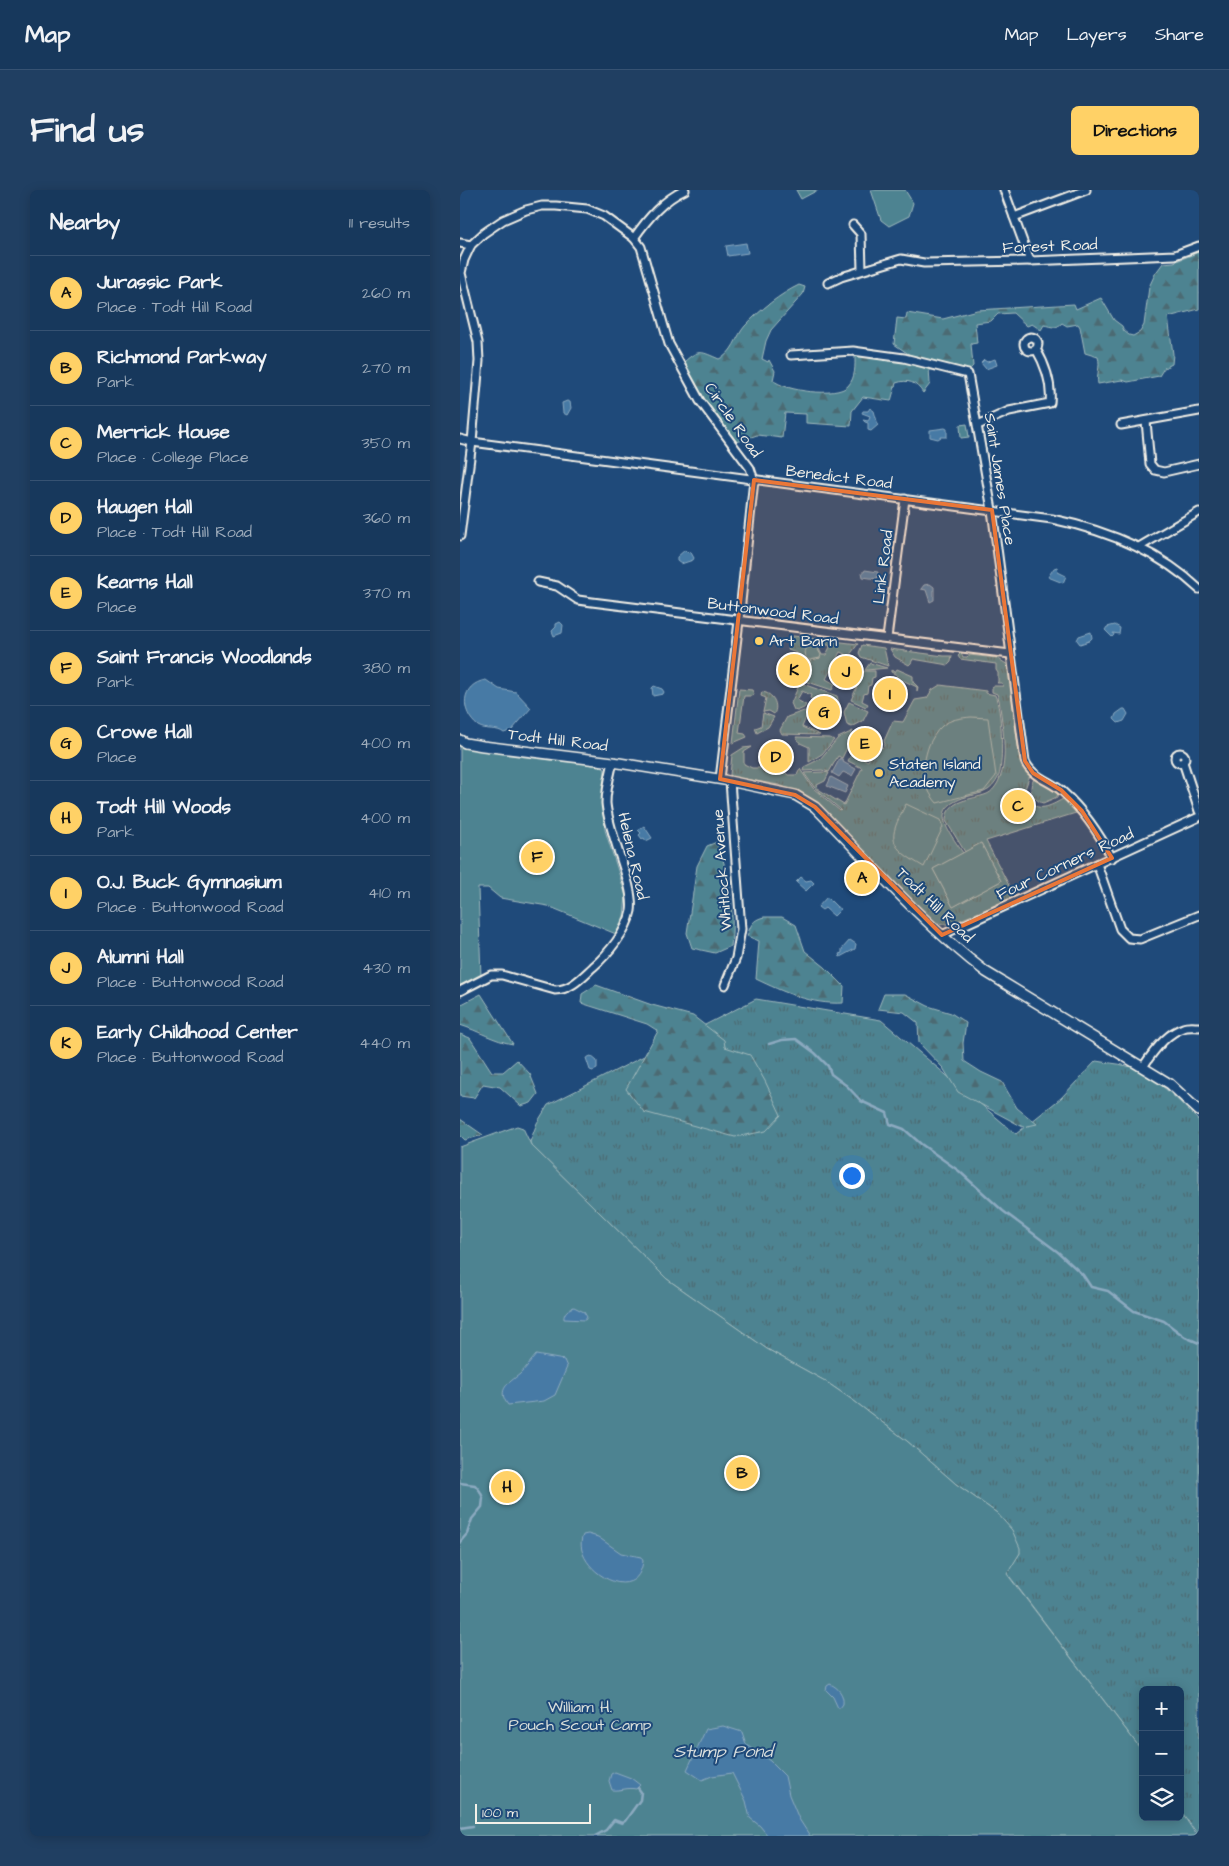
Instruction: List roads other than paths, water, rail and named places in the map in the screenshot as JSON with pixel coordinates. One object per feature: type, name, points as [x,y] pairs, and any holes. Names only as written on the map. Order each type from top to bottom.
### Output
[{"type":"street","points":[[634,238],[652,214],[669,199],[685,190]]},
{"type":"street","points":[[1004,190],[1030,261]]},
{"type":"street","points":[[1014,217],[1086,190]]},
{"type":"street","name":"Circle Road","points":[[471,244],[503,220],[526,210],[542,206],[572,206],[587,209],[604,216],[634,238],[641,247],[669,344],[700,401],[750,468],[754,480],[720,779]]},
{"type":"street","points":[[828,283],[862,270],[860,234],[853,224]]},
{"type":"street","points":[[460,243],[471,244],[461,273],[478,342],[479,361],[472,442],[460,536]]},
{"type":"street","name":"Forest Road","points":[[862,270],[901,259],[924,263],[1175,255],[1199,246]]},
{"type":"street","points":[[978,425],[1009,411],[1050,403],[1047,372],[1036,349]]},
{"type":"street","name":"Saint James Place","points":[[791,355],[854,351],[904,358],[968,374],[992,510],[1025,761],[1027,767],[1061,790],[1082,812],[1112,858]]},
{"type":"street","points":[[1121,425],[1199,411]]},
{"type":"street","points":[[1146,421],[1150,464],[1155,470],[1164,472],[1199,465]]},
{"type":"street","name":"Benedict Road","points":[[460,438],[472,442],[1023,514],[1076,524],[1138,547],[1173,569],[1199,589]]},
{"type":"street","name":"Link Road","points":[[887,638],[905,499]]},
{"type":"street","points":[[1138,547],[1199,512]]},
{"type":"street","name":"Buttonwood Road","points":[[538,582],[557,586],[573,597],[585,601],[739,622],[1010,654]]},
{"type":"street","name":"Todt Hill Road","points":[[460,740],[465,743],[483,746],[613,762],[720,779],[795,795],[814,807],[942,935],[986,972],[1170,1084],[1199,1111]]},
{"type":"street","name":"Helena Road","points":[[460,991],[491,975],[502,974],[555,990],[562,990],[573,984],[609,950],[618,938],[631,910],[630,897],[606,804],[608,782],[613,762]]},
{"type":"street","points":[[1183,762],[1199,811]]},
{"type":"street","name":"Whitlock Avenue","points":[[725,985],[736,958],[741,929],[730,781]]},
{"type":"street","name":"Four Corners Road","points":[[942,935],[1199,817]]},
{"type":"street","points":[[1097,864],[1120,929],[1129,938],[1140,938],[1199,915]]},
{"type":"street","points":[[1143,1067],[1166,1039],[1176,1031],[1184,1027],[1199,1027]]},
{"type":"water","points":[[746,243],[748,253],[728,256],[726,246]]},
{"type":"water","points":[[995,359],[997,365],[986,369],[981,363],[984,360],[987,362]]},
{"type":"water","points":[[570,402],[571,408],[567,415],[563,413],[562,403]]},
{"type":"water","points":[[870,408],[874,411],[878,425],[871,431],[868,430],[868,423],[863,420],[868,421],[870,416],[862,413]]},
{"type":"water","points":[[947,429],[947,437],[938,439],[930,437],[930,430]]},
{"type":"water","points":[[685,550],[688,553],[690,551],[694,558],[681,564],[677,561],[677,557]]},
{"type":"water","points":[[1057,567],[1058,572],[1066,576],[1063,583],[1048,577],[1054,568]]},
{"type":"water","points":[[865,570],[878,572],[877,579],[863,577],[862,572]]},
{"type":"water","points":[[930,584],[934,587],[934,600],[930,602],[926,590],[921,589],[924,585]]},
{"type":"water","points":[[560,622],[563,625],[562,633],[554,636],[552,631],[556,624]]},
{"type":"water","points":[[1115,625],[1120,628],[1119,634],[1113,633],[1112,637],[1105,630],[1107,627]]},
{"type":"water","points":[[1091,632],[1092,638],[1080,644],[1077,640],[1079,636]]},
{"type":"water","points":[[486,680],[499,689],[516,692],[531,708],[512,730],[504,733],[478,726],[468,713],[466,706],[467,693],[471,687]]},
{"type":"water","points":[[654,686],[662,689],[663,694],[653,696],[652,688]]},
{"type":"water","points":[[1123,709],[1128,714],[1124,721],[1118,723],[1114,719],[1116,714]]},
{"type":"water","points":[[840,758],[844,760],[843,762],[856,769],[852,776],[843,772],[839,777],[832,773]]},
{"type":"water","points":[[831,777],[848,786],[845,793],[827,786]]},
{"type":"water","points":[[644,826],[652,838],[646,841],[639,835],[641,833],[638,830]]},
{"type":"water","points":[[801,877],[806,881],[811,880],[814,883],[806,891],[796,882]]},
{"type":"water","points":[[827,897],[841,909],[834,916],[825,908],[822,910],[818,907]]},
{"type":"water","points":[[850,940],[856,944],[855,949],[840,957],[839,954],[842,953],[842,949]]},
{"type":"water","points":[[591,1056],[597,1061],[597,1069],[593,1071],[590,1070],[586,1058]]},
{"type":"water","points":[[574,1307],[584,1312],[587,1317],[585,1320],[564,1319],[567,1311]]},
{"type":"water","points":[[536,1355],[564,1360],[567,1367],[555,1395],[544,1401],[508,1405],[503,1395],[505,1387],[522,1372]]},
{"type":"water","points":[[588,1534],[598,1537],[621,1553],[641,1557],[643,1561],[638,1575],[629,1582],[618,1582],[606,1578],[594,1570],[586,1559],[581,1547],[583,1535]]},
{"type":"water","points":[[830,1684],[842,1695],[843,1704],[840,1708],[838,1708],[833,1697],[826,1690]]},
{"type":"water","name":"Stump Pond","points":[[723,1726],[742,1732],[746,1744],[770,1761],[785,1776],[789,1795],[799,1819],[810,1836],[768,1836],[750,1818],[746,1801],[732,1773],[712,1776],[702,1780],[687,1770],[706,1729]]},
{"type":"water","points":[[615,1772],[631,1778],[640,1785],[636,1789],[612,1790],[609,1781],[611,1774]]},
{"type":"waterway","points":[[769,1044],[782,1040],[796,1039],[815,1053],[828,1066],[831,1074],[847,1086],[861,1101],[887,1113],[890,1124],[904,1129],[921,1144],[959,1171],[1003,1211],[1058,1252],[1083,1275],[1091,1287],[1108,1291],[1134,1311],[1164,1321],[1185,1337],[1199,1343]]},
{"type":"waterway","points":[[460,1483],[475,1485],[483,1498],[482,1507],[472,1519],[467,1534],[460,1542]]},
{"type":"waterway","points":[[595,1836],[606,1830],[614,1820],[622,1823],[625,1821],[640,1800],[641,1792],[638,1788]]},
{"type":"waterway","points":[[460,1828],[473,1826]]},
{"type":"place","name":"Art Barn","points":[[759,641]]},
{"type":"place","name":"Early Childhood Center","points":[[794,670]]},
{"type":"place","name":"Alumni Hall","points":[[846,672]]},
{"type":"place","name":"O.J. Buck Gymnasium","points":[[890,694]]},
{"type":"place","name":"Crowe Hall","points":[[824,712]]},
{"type":"place","name":"Kearns Hall","points":[[865,744]]},
{"type":"place","name":"Haugen Hall","points":[[776,757]]},
{"type":"place","name":"Staten Island Academy","points":[[879,773]]},
{"type":"place","name":"Merrick House","points":[[1018,806]]},
{"type":"place","name":"Saint Francis Woodlands","points":[[537,857]]},
{"type":"place","name":"Jurassic Park","points":[[862,878]]},
{"type":"place","name":"Richmond Parkway","points":[[742,1473]]},
{"type":"place","name":"Todt Hill Woods","points":[[507,1487]]},
{"type":"park label","name":"William H. Pouch Scout Camp","points":[[580,1716]]}]
